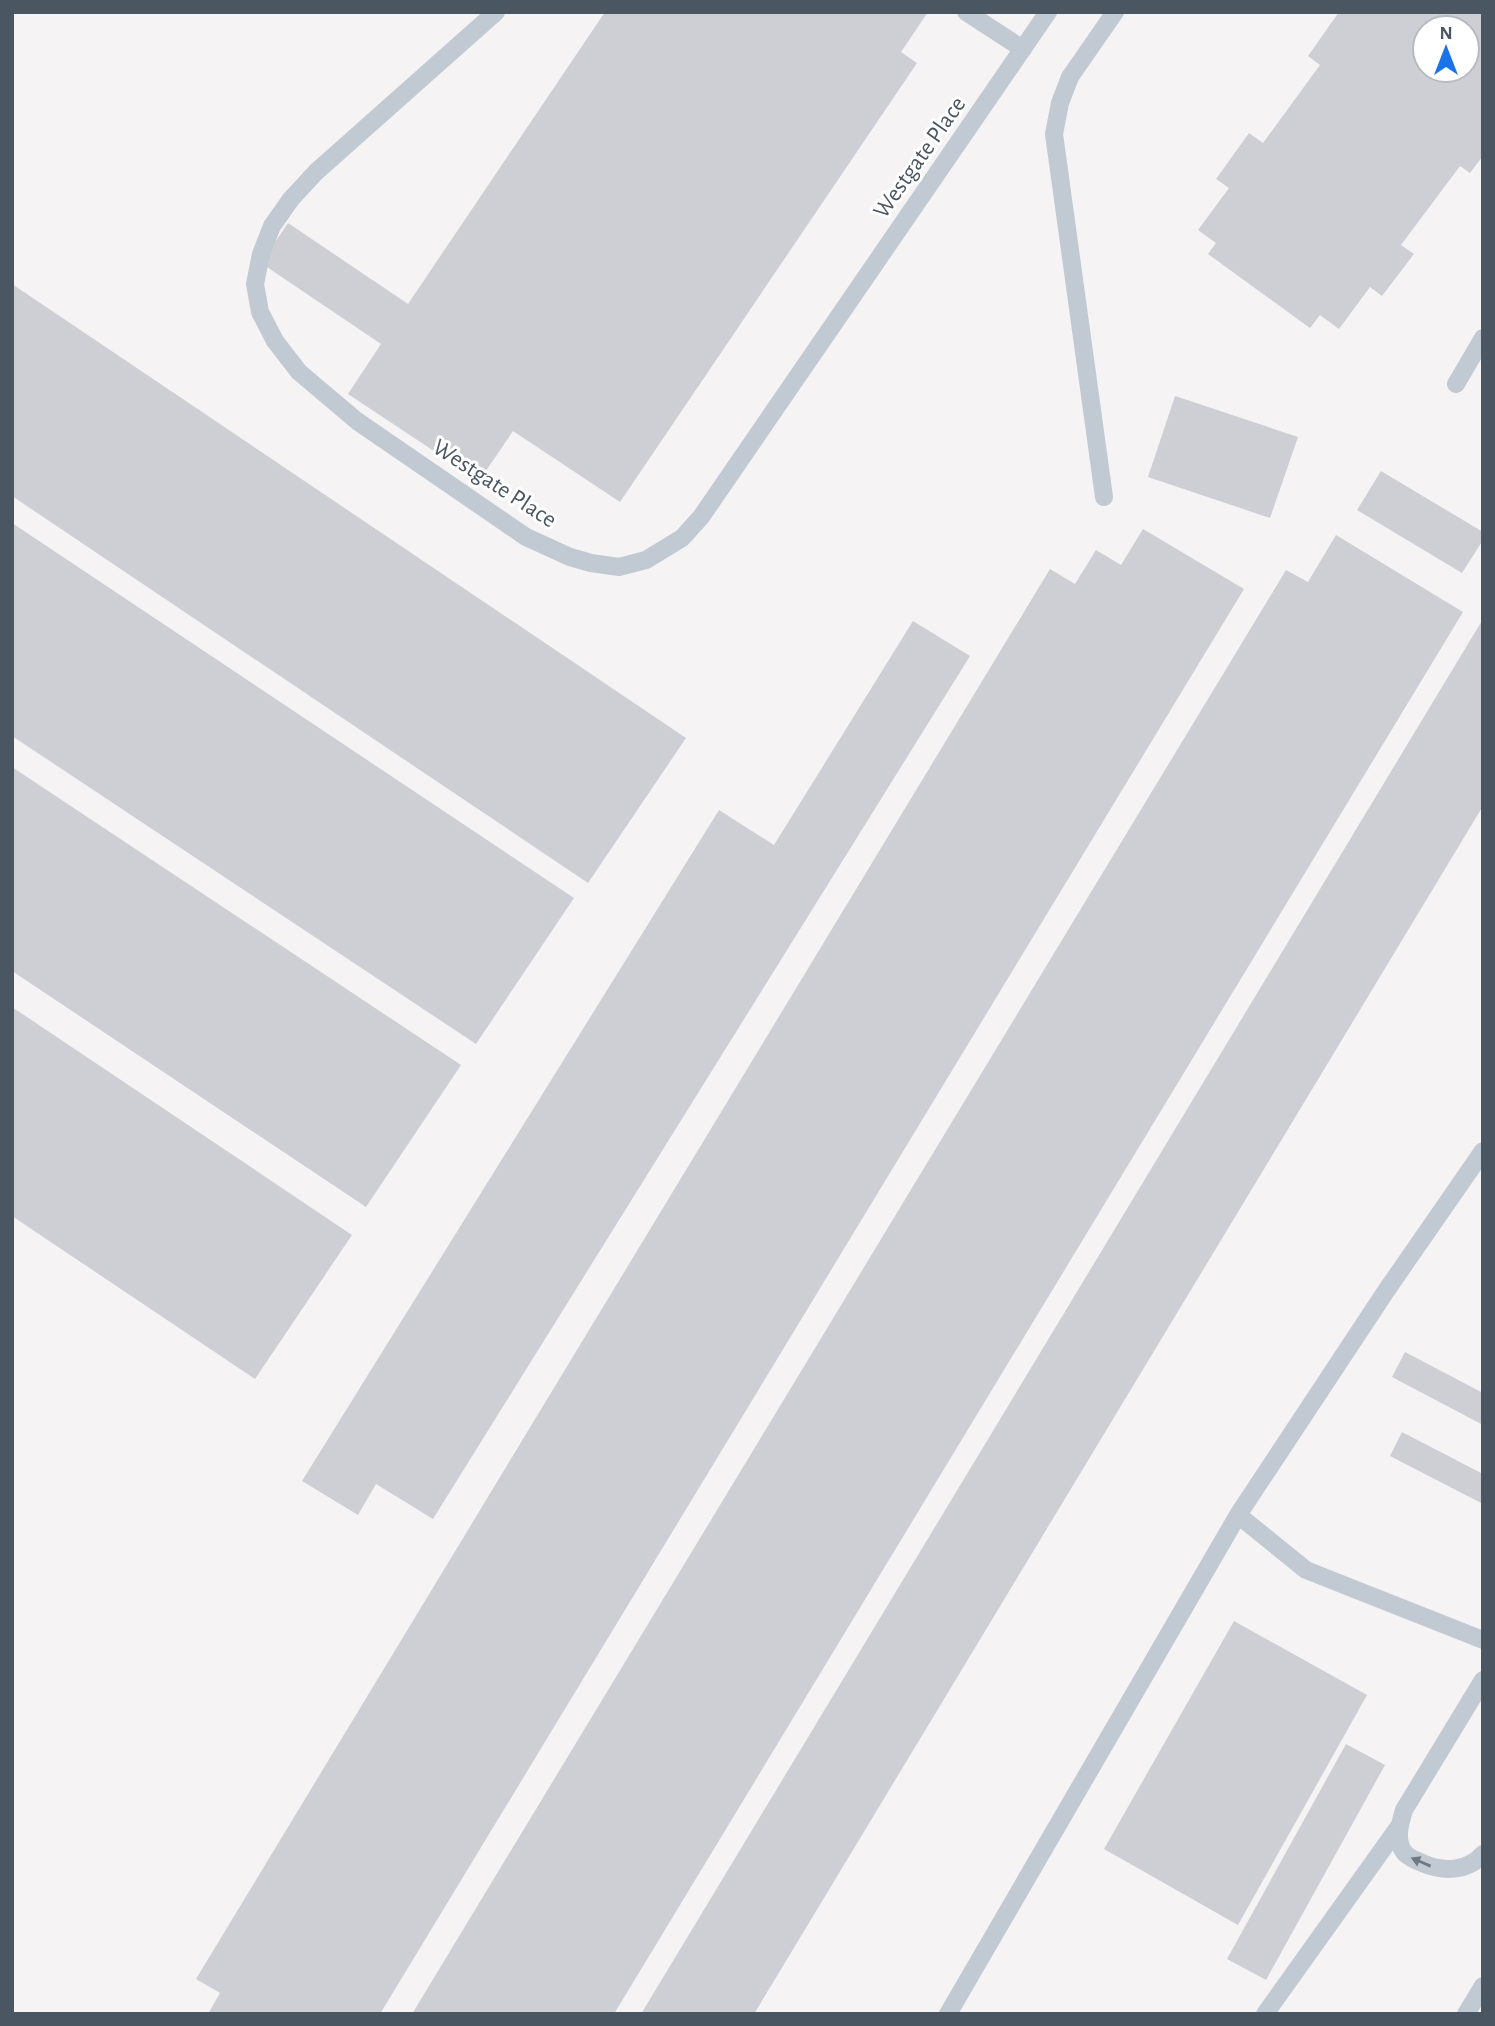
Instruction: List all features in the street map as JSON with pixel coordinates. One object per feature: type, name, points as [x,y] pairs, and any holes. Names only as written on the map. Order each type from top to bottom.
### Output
[{"type":"lane","name":"Westgate Place","points":[[495,12],[316,172],[291,199],[272,226],[261,254],[255,284],[260,312],[275,341],[299,372],[357,421],[526,537],[570,557],[590,563],[619,566],[646,560],[682,538],[701,517],[1048,12]]},
{"type":"lane","points":[[966,12],[1023,49]]},
{"type":"lane","points":[[1104,497],[1054,134],[1060,103],[1070,77],[1115,12]]},
{"type":"lane","points":[[1456,384],[1483,338]]},
{"type":"lane","points":[[948,2014],[1238,1515],[1386,1291],[1483,1151]]},
{"type":"lane","points":[[1238,1515],[1306,1570],[1483,1640]]},
{"type":"lane","points":[[1483,1680],[1404,1810],[1400,1825],[1402,1851],[1434,1868],[1460,1868],[1473,1863],[1483,1854]]},
{"type":"lane","points":[[1265,2014],[1400,1825]]},
{"type":"lane","points":[[1466,2014],[1483,1986]]},
{"type":"building","points":[[605,12],[928,12],[901,52],[917,63],[620,502],[513,431],[479,481],[348,394],[381,344],[261,263],[288,223],[408,304]]},
{"type":"building","points":[[1339,12],[1483,12],[1483,156],[1470,173],[1460,166],[1401,245],[1414,254],[1382,296],[1370,287],[1339,329],[1320,315],[1310,328],[1208,254],[1216,243],[1198,230],[1229,188],[1216,179],[1249,133],[1263,143],[1320,65],[1308,56]]},
{"type":"building","points":[[12,284],[686,738],[588,883],[12,496]]},
{"type":"building","points":[[1175,396],[1298,437],[1270,518],[1148,477]]},
{"type":"building","points":[[1381,471],[1483,532],[1483,540],[1462,573],[1357,510]]},
{"type":"building","points":[[12,523],[574,898],[476,1044],[12,736]]},
{"type":"building","points":[[1143,529],[1244,589],[380,2014],[208,2014],[220,1993],[196,1979],[1050,569],[1075,584],[1096,550],[1121,565]]},
{"type":"building","points":[[1336,535],[1463,612],[614,2014],[412,2014],[1286,570],[1308,582]]},
{"type":"building","points":[[1483,619],[1483,806],[754,2014],[641,2014]]},
{"type":"building","points":[[913,621],[970,656],[433,1519],[376,1484],[358,1515],[302,1481],[719,810],[774,845]]},
{"type":"building","points":[[12,767],[461,1065],[366,1207],[12,971]]},
{"type":"building","points":[[12,1007],[352,1235],[255,1379],[12,1216]]},
{"type":"building","points":[[1405,1352],[1483,1393],[1483,1425],[1392,1377]]},
{"type":"building","points":[[1402,1432],[1483,1474],[1483,1504],[1390,1456]]},
{"type":"building","points":[[1234,1621],[1367,1695],[1238,1925],[1104,1849]]},
{"type":"building","points":[[1346,1744],[1385,1765],[1266,1980],[1227,1959]]}]
